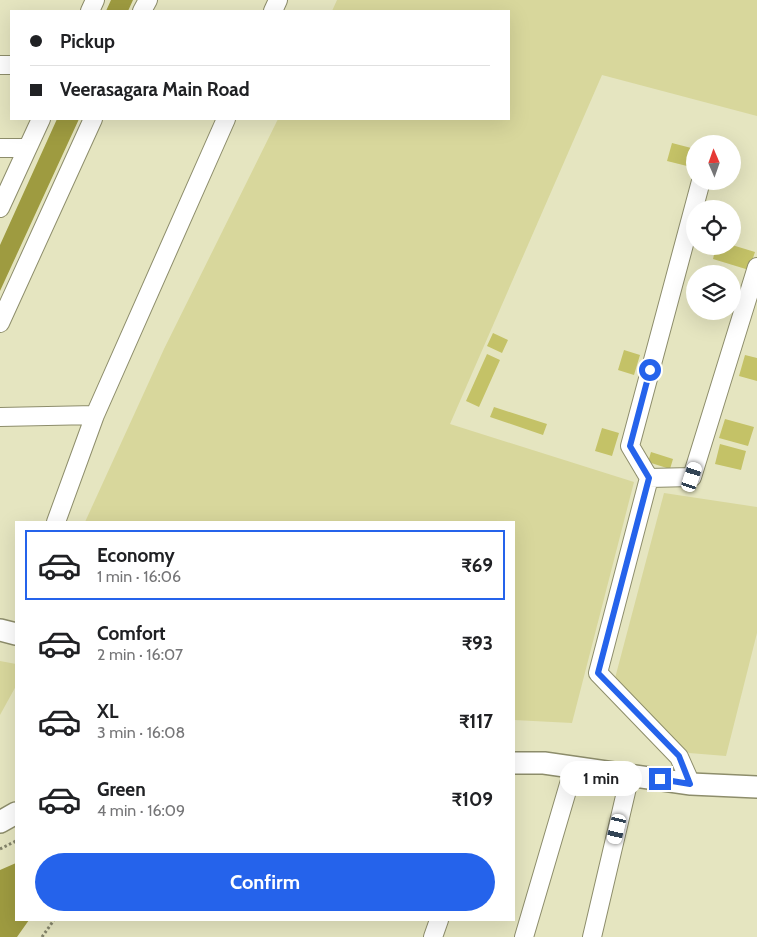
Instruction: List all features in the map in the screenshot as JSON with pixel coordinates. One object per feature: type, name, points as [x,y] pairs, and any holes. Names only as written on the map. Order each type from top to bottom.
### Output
[{"type":"street","points":[[0,208],[41,120]]},
{"type":"street","points":[[0,323],[93,120]]},
{"type":"street","points":[[56,521],[95,415],[226,120]]},
{"type":"street","points":[[0,148],[27,148]]},
{"type":"street","points":[[690,784],[679,756],[598,673],[649,478],[630,446],[700,190]]},
{"type":"street","points":[[649,478],[692,477],[757,267]]},
{"type":"street","points":[[0,417],[95,415]]},
{"type":"street","points":[[0,630],[15,634]]},
{"type":"street","points":[[515,762],[544,763],[690,784],[757,787]]},
{"type":"street","points":[[524,937],[574,767]]},
{"type":"street","points":[[592,937],[630,775]]},
{"type":"street","points":[[0,822],[15,814]]},
{"type":"street","points":[[433,937],[439,921]]},
{"type":"path","points":[[0,849],[15,842]]},
{"type":"path","points":[[42,937],[53,921]]},
{"type":"shaded area","points":[[111,0],[133,0],[128,10],[106,10]]},
{"type":"shaded area","points":[[337,0],[757,0],[757,116],[602,75],[450,424],[634,482],[572,723],[515,720],[515,521],[85,521],[164,349],[278,120],[510,120],[510,10],[332,10]]},
{"type":"shaded area","points":[[57,120],[79,120],[0,291],[0,245]]},
{"type":"shaded area","points":[[664,493],[757,507],[757,633],[726,756],[689,753],[614,682]]},
{"type":"shaded area","points":[[0,661],[15,664],[15,688],[0,715]]},
{"type":"shaded area","points":[[15,863],[15,921],[28,921],[17,937],[0,937],[0,870]]},
{"type":"building","points":[[672,143],[686,147],[686,166],[667,161]]},
{"type":"building","points":[[741,248],[755,252],[749,270],[741,268],[741,265],[733,265],[713,259],[714,255],[741,255]]},
{"type":"building","points":[[493,333],[508,340],[502,353],[487,346]]},
{"type":"building","points":[[624,350],[640,355],[634,375],[618,370]]},
{"type":"building","points":[[487,354],[500,360],[479,407],[466,401]]},
{"type":"building","points":[[745,355],[757,358],[757,381],[739,376]]},
{"type":"building","points":[[494,407],[547,424],[543,435],[490,417]]},
{"type":"building","points":[[725,419],[754,427],[748,446],[719,438]]},
{"type":"building","points":[[602,428],[619,433],[612,456],[595,451]]},
{"type":"building","points":[[720,444],[746,451],[741,470],[715,464]]},
{"type":"building","points":[[651,452],[673,459],[670,469],[648,462]]},
{"type":"route","points":[[650,370],[630,446],[649,478],[598,673],[679,756],[690,784],[660,779]]}]
